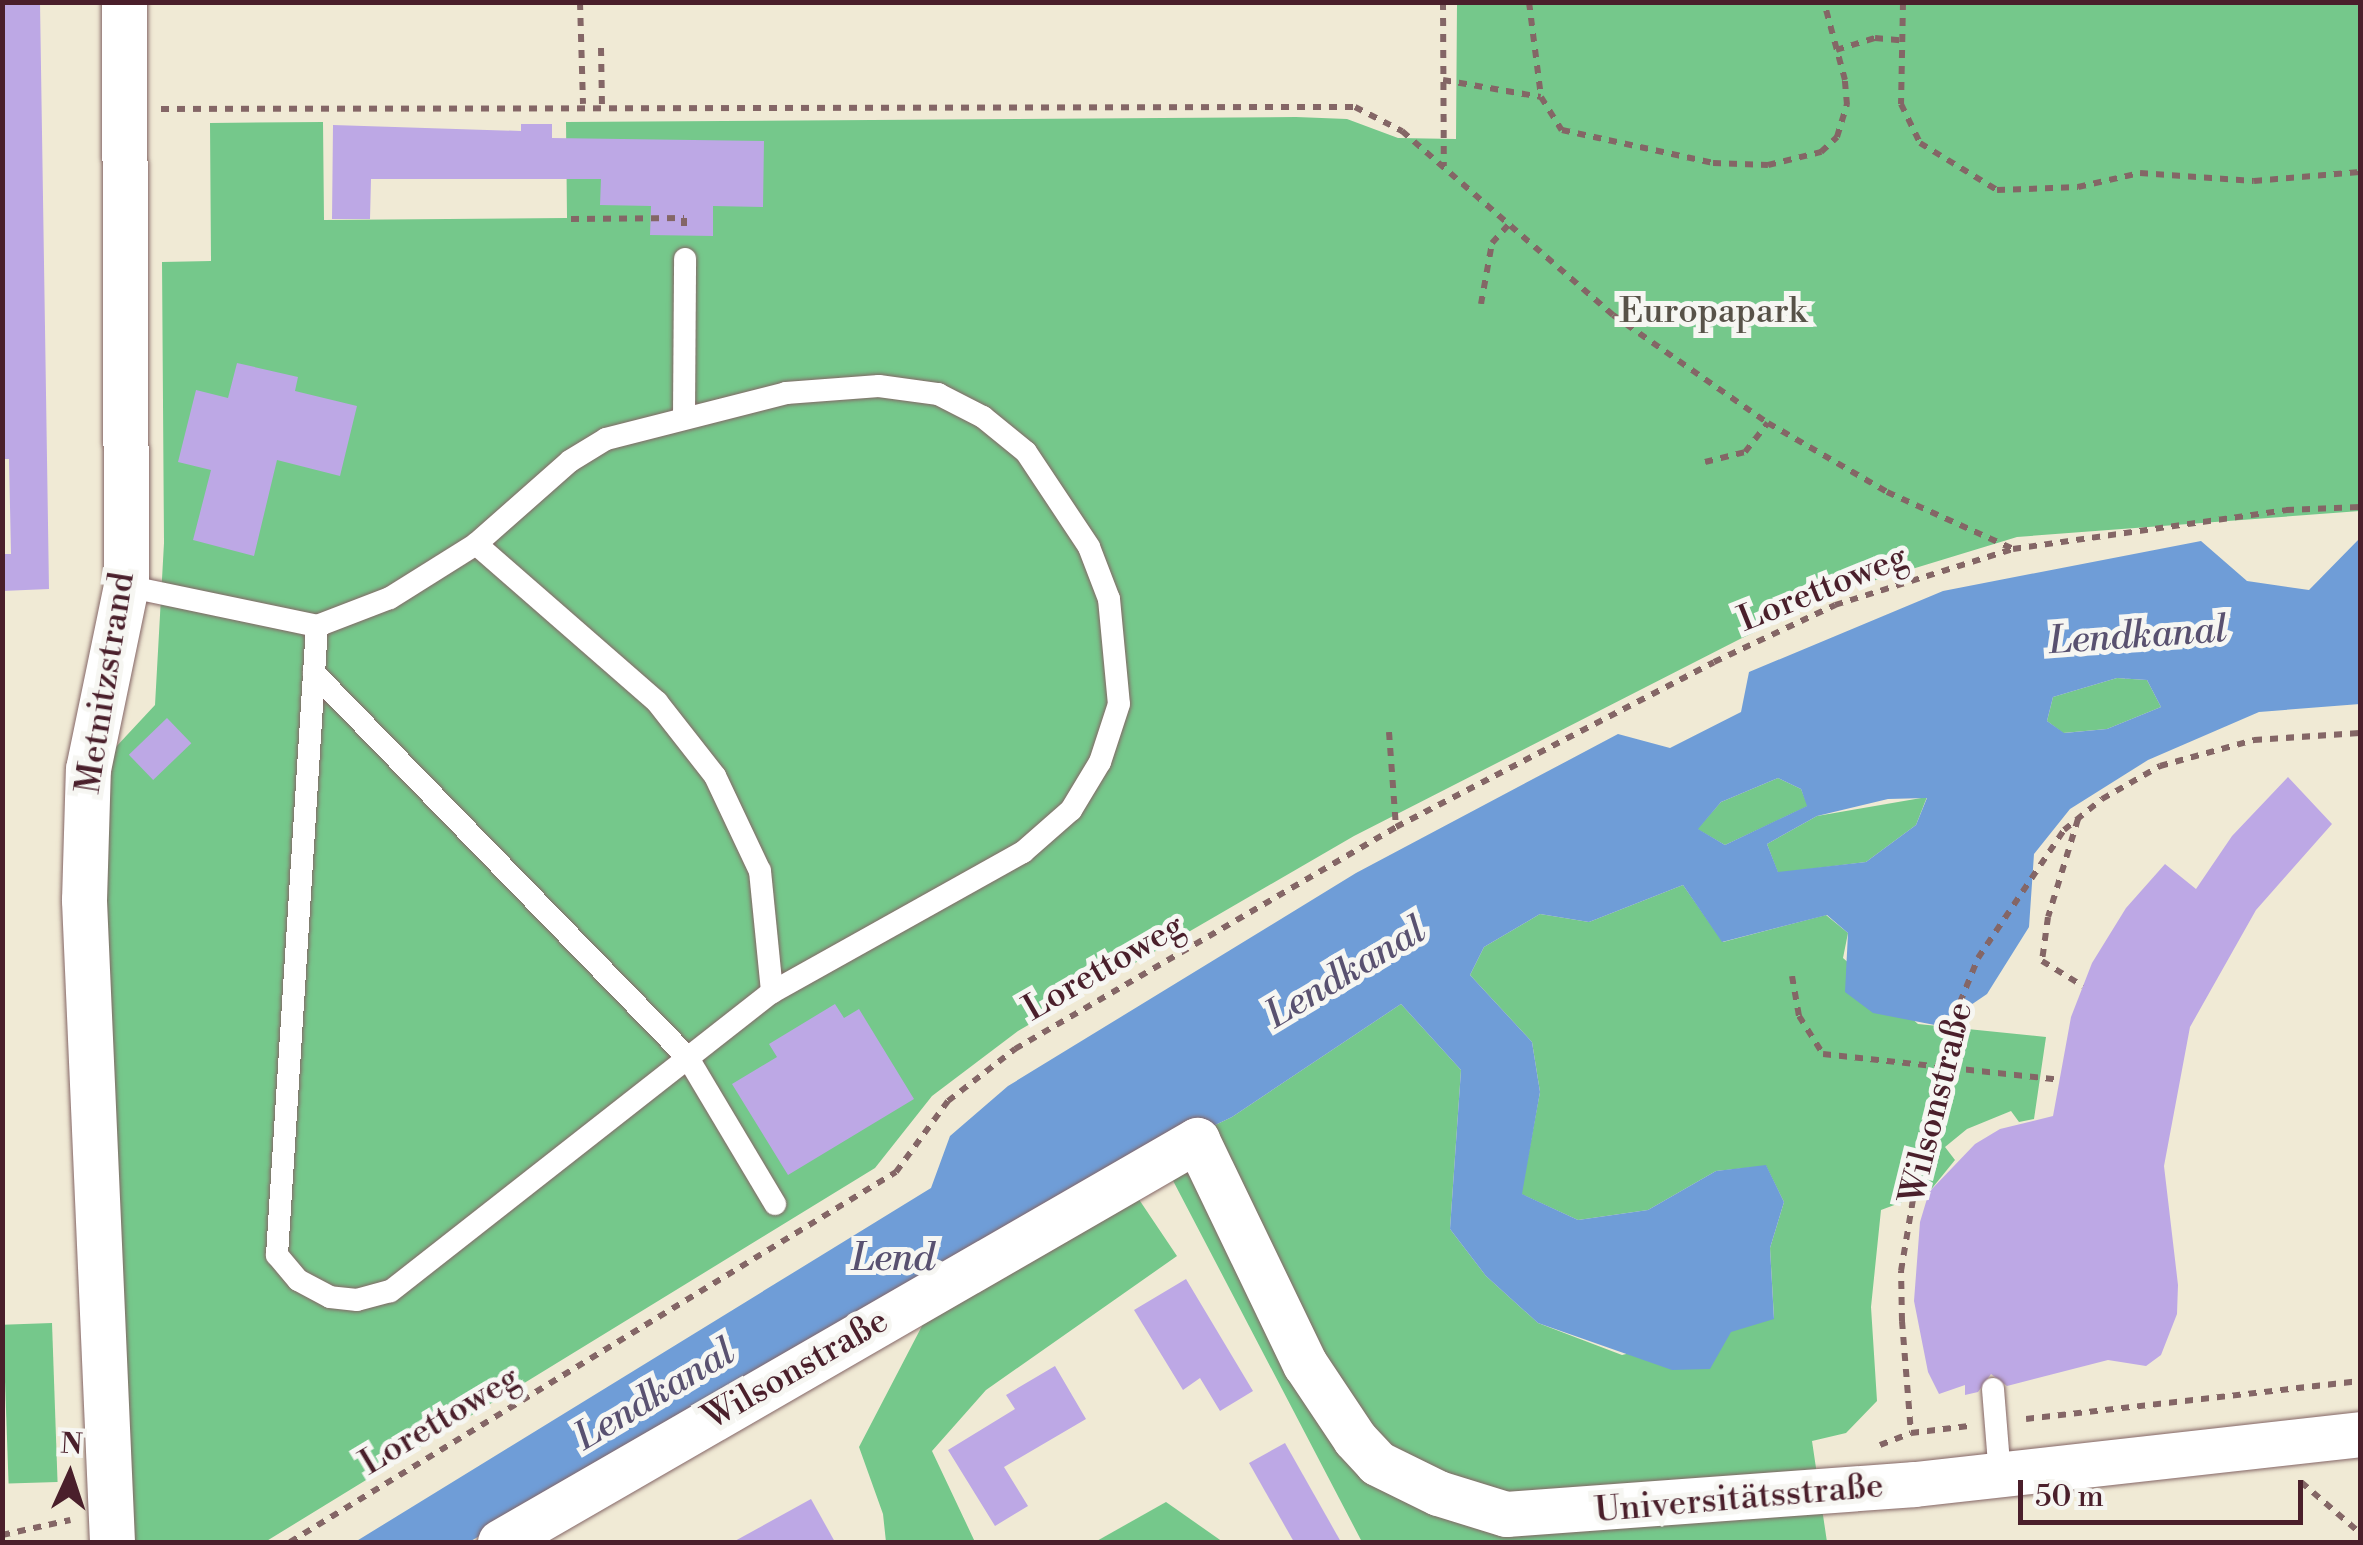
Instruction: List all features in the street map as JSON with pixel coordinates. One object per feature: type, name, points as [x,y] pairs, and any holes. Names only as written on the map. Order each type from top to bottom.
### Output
[{"type":"street","name":"Metnitzstrand","points":[[112,1527],[84,900],[88,769],[126,586],[120,110],[124,2]]},
{"type":"street","name":"Universitätsstraße","points":[[1196,1140],[1306,1364],[1377,1463],[1438,1493],[1506,1514],[1915,1484],[2360,1434]]},
{"type":"street","name":"Wilsonstraße","points":[[500,1542],[1196,1140]]},
{"type":"lane","points":[[684,259],[684,414]]},
{"type":"lane","points":[[126,586],[317,626],[390,598],[476,544],[570,461],[606,439],[684,414],[786,393],[879,386],[938,394],[983,417],[1026,452],[1089,547],[1109,599],[1119,658],[1118,704],[1110,733],[1072,810],[1008,861],[772,992],[390,1291],[358,1300],[330,1297],[298,1280],[277,1255],[278,1186],[317,626]]},
{"type":"lane","points":[[476,544],[657,702],[715,776],[760,871],[772,992]]},
{"type":"lane","points":[[314,674],[688,1058],[775,1204]]},
{"type":"lane","points":[[1993,1389],[2000,1476]]},
{"type":"path","points":[[580,2],[583,104]]},
{"type":"path","points":[[1444,2],[1444,166]]},
{"type":"path","points":[[1529,2],[1541,97],[1572,136],[1713,163],[1795,161],[1838,137],[1847,105],[1824,2]]},
{"type":"path","points":[[1903,2],[1901,104],[1920,143],[1997,190],[2078,186],[2140,173],[2254,181],[2360,172]]},
{"type":"path","points":[[1836,50],[1874,38],[1900,40]]},
{"type":"path","points":[[601,48],[602,104]]},
{"type":"path","points":[[1444,80],[1541,97]]},
{"type":"path","points":[[120,110],[583,104],[1325,103],[1355,108],[1402,131],[1613,315],[1768,422],[1888,492],[2013,549]]},
{"type":"path","points":[[571,219],[684,218],[684,259]]},
{"type":"path","points":[[1481,304],[1492,243],[1508,224]]},
{"type":"path","points":[[1705,462],[1746,452],[1768,422]]},
{"type":"path","name":"Lorettoweg","points":[[290,1542],[896,1172],[948,1101],[1015,1049],[1396,826],[1835,606],[2013,549],[2286,510],[2360,507]]},
{"type":"path","points":[[1389,732],[1396,826]]},
{"type":"path","name":"Wilsonstraße","points":[[1915,1484],[1902,1321],[1908,1218],[1940,1064],[1978,958],[2018,892],[2078,818],[2160,766],[2254,740],[2360,732]]},
{"type":"path","points":[[2078,818],[2048,917],[2042,961],[2084,986]]},
{"type":"path","points":[[1792,976],[1799,1016],[1823,1054],[2054,1079]]},
{"type":"path","points":[[1868,1488],[1873,1452],[1885,1440],[1910,1434],[2360,1380]]},
{"type":"path","points":[[2270,1446],[2322,1506],[2360,1533]]},
{"type":"path","points":[[2,1535],[112,1527]]},
{"type":"green space","name":"Europapark","points":[[1457,3],[2360,3],[2360,511],[2017,537],[1853,587],[1740,639],[1354,836],[1018,1031],[932,1096],[875,1168],[265,1542],[129,1542],[105,904],[109,793],[114,749],[155,705],[164,543],[162,262],[211,261],[210,123],[323,122],[324,220],[567,218],[566,122],[1296,117],[1347,119],[1398,138],[1456,139]]},
{"type":"green space","points":[[2117,678],[2147,680],[2161,707],[2107,729],[2063,733],[2047,721],[2053,697]]},
{"type":"green space","points":[[1778,778],[1801,789],[1808,806],[1725,845],[1697,829],[1721,802]]},
{"type":"green space","points":[[1927,797],[1916,825],[1866,862],[1778,873],[1767,844],[1817,816]]},
{"type":"green space","points":[[1683,885],[1723,942],[1826,915],[1848,933],[1843,958],[1918,1024],[2046,1037],[2034,1119],[2019,1122],[2011,1111],[1967,1129],[1945,1147],[1955,1160],[1929,1192],[1881,1210],[1871,1307],[1877,1401],[1846,1433],[1812,1441],[1827,1542],[1362,1542],[1158,1152],[1232,1117],[1401,1004],[1461,1070],[1450,1229],[1486,1276],[1538,1323],[1622,1355],[1774,1318],[1770,1248],[1784,1202],[1766,1166],[1716,1171],[1648,1210],[1578,1220],[1521,1194],[1540,1092],[1532,1042],[1470,975],[1484,947],[1540,914],[1589,922]]},
{"type":"green space","points":[[1138,1198],[1177,1256],[986,1390],[932,1451],[975,1542],[886,1542],[883,1514],[859,1447],[923,1324]]},
{"type":"green space","points":[[52,1323],[58,1482],[9,1484],[3,1325]]},
{"type":"green space","points":[[1166,1502],[1223,1542],[1095,1542]]},
{"type":"water","points":[[2360,538],[2360,704],[2259,712],[2148,760],[2070,809],[2034,854],[2029,927],[1987,994],[1940,1026],[1873,1013],[1845,992],[1848,933],[1827,915],[1722,942],[1683,885],[1589,922],[1540,914],[1484,947],[1470,975],[1532,1042],[1540,1092],[1522,1194],[1578,1220],[1648,1210],[1716,1171],[1766,1165],[1784,1202],[1770,1248],[1774,1319],[1731,1332],[1710,1369],[1672,1370],[1538,1323],[1486,1276],[1450,1229],[1461,1070],[1401,1004],[1232,1117],[1158,1152],[469,1542],[355,1542],[931,1188],[950,1136],[1008,1086],[1356,873],[1618,734],[1670,748],[1741,712],[1749,672],[1943,591],[2201,541],[2247,581],[2309,590]],"holes":[[[2117,678],[2147,680],[2161,707],[2107,729],[2064,733],[2047,721],[2053,697]],[[1778,778],[1801,789],[1807,806],[1725,845],[1698,829],[1721,802]],[[1927,798],[1916,825],[1866,862],[1778,872],[1767,844],[1817,816],[1888,799]]]},
{"type":"building","points":[[2,2],[40,2],[49,589],[2,591],[2,554],[11,554],[9,459],[2,459]]},
{"type":"building","points":[[521,124],[552,124],[552,138],[764,141],[763,207],[713,206],[713,236],[650,235],[651,206],[600,205],[601,179],[371,179],[370,219],[332,219],[333,125],[521,131]]},
{"type":"building","points":[[237,363],[298,377],[295,391],[357,406],[340,476],[277,460],[254,556],[193,540],[211,470],[178,462],[196,390],[228,398]]},
{"type":"building","points":[[167,718],[191,743],[153,780],[129,755]]},
{"type":"building","points":[[2288,777],[2332,824],[2256,910],[2190,1027],[2164,1166],[2178,1285],[2177,1314],[2161,1355],[2146,1366],[2108,1360],[2007,1386],[1991,1374],[1978,1392],[1965,1395],[1965,1385],[1939,1394],[1928,1372],[1914,1301],[1920,1222],[1929,1192],[1975,1144],[2000,1129],[2053,1116],[2071,1017],[2092,963],[2126,908],[2165,864],[2196,889],[2232,836]]},
{"type":"building","points":[[835,1004],[844,1018],[859,1009],[914,1099],[788,1175],[732,1084],[777,1057],[769,1044]]},
{"type":"building","points":[[1186,1279],[1253,1391],[1220,1411],[1200,1378],[1183,1390],[1134,1310]]},
{"type":"building","points":[[1055,1366],[1086,1419],[1004,1467],[1028,1506],[995,1526],[948,1450],[1015,1409],[1006,1395]]},
{"type":"building","points":[[1285,1443],[1341,1542],[1294,1542],[1249,1463]]},
{"type":"building","points":[[811,1499],[835,1542],[733,1542]]},
{"type":"water label","name":"Lendkanal","points":[[2138,636]]},
{"type":"water label","name":"Lendkanal","points":[[1346,973]]},
{"type":"water label","name":"Lend","points":[[893,1259]]},
{"type":"water label","name":"Lendkanal","points":[[655,1395]]}]
